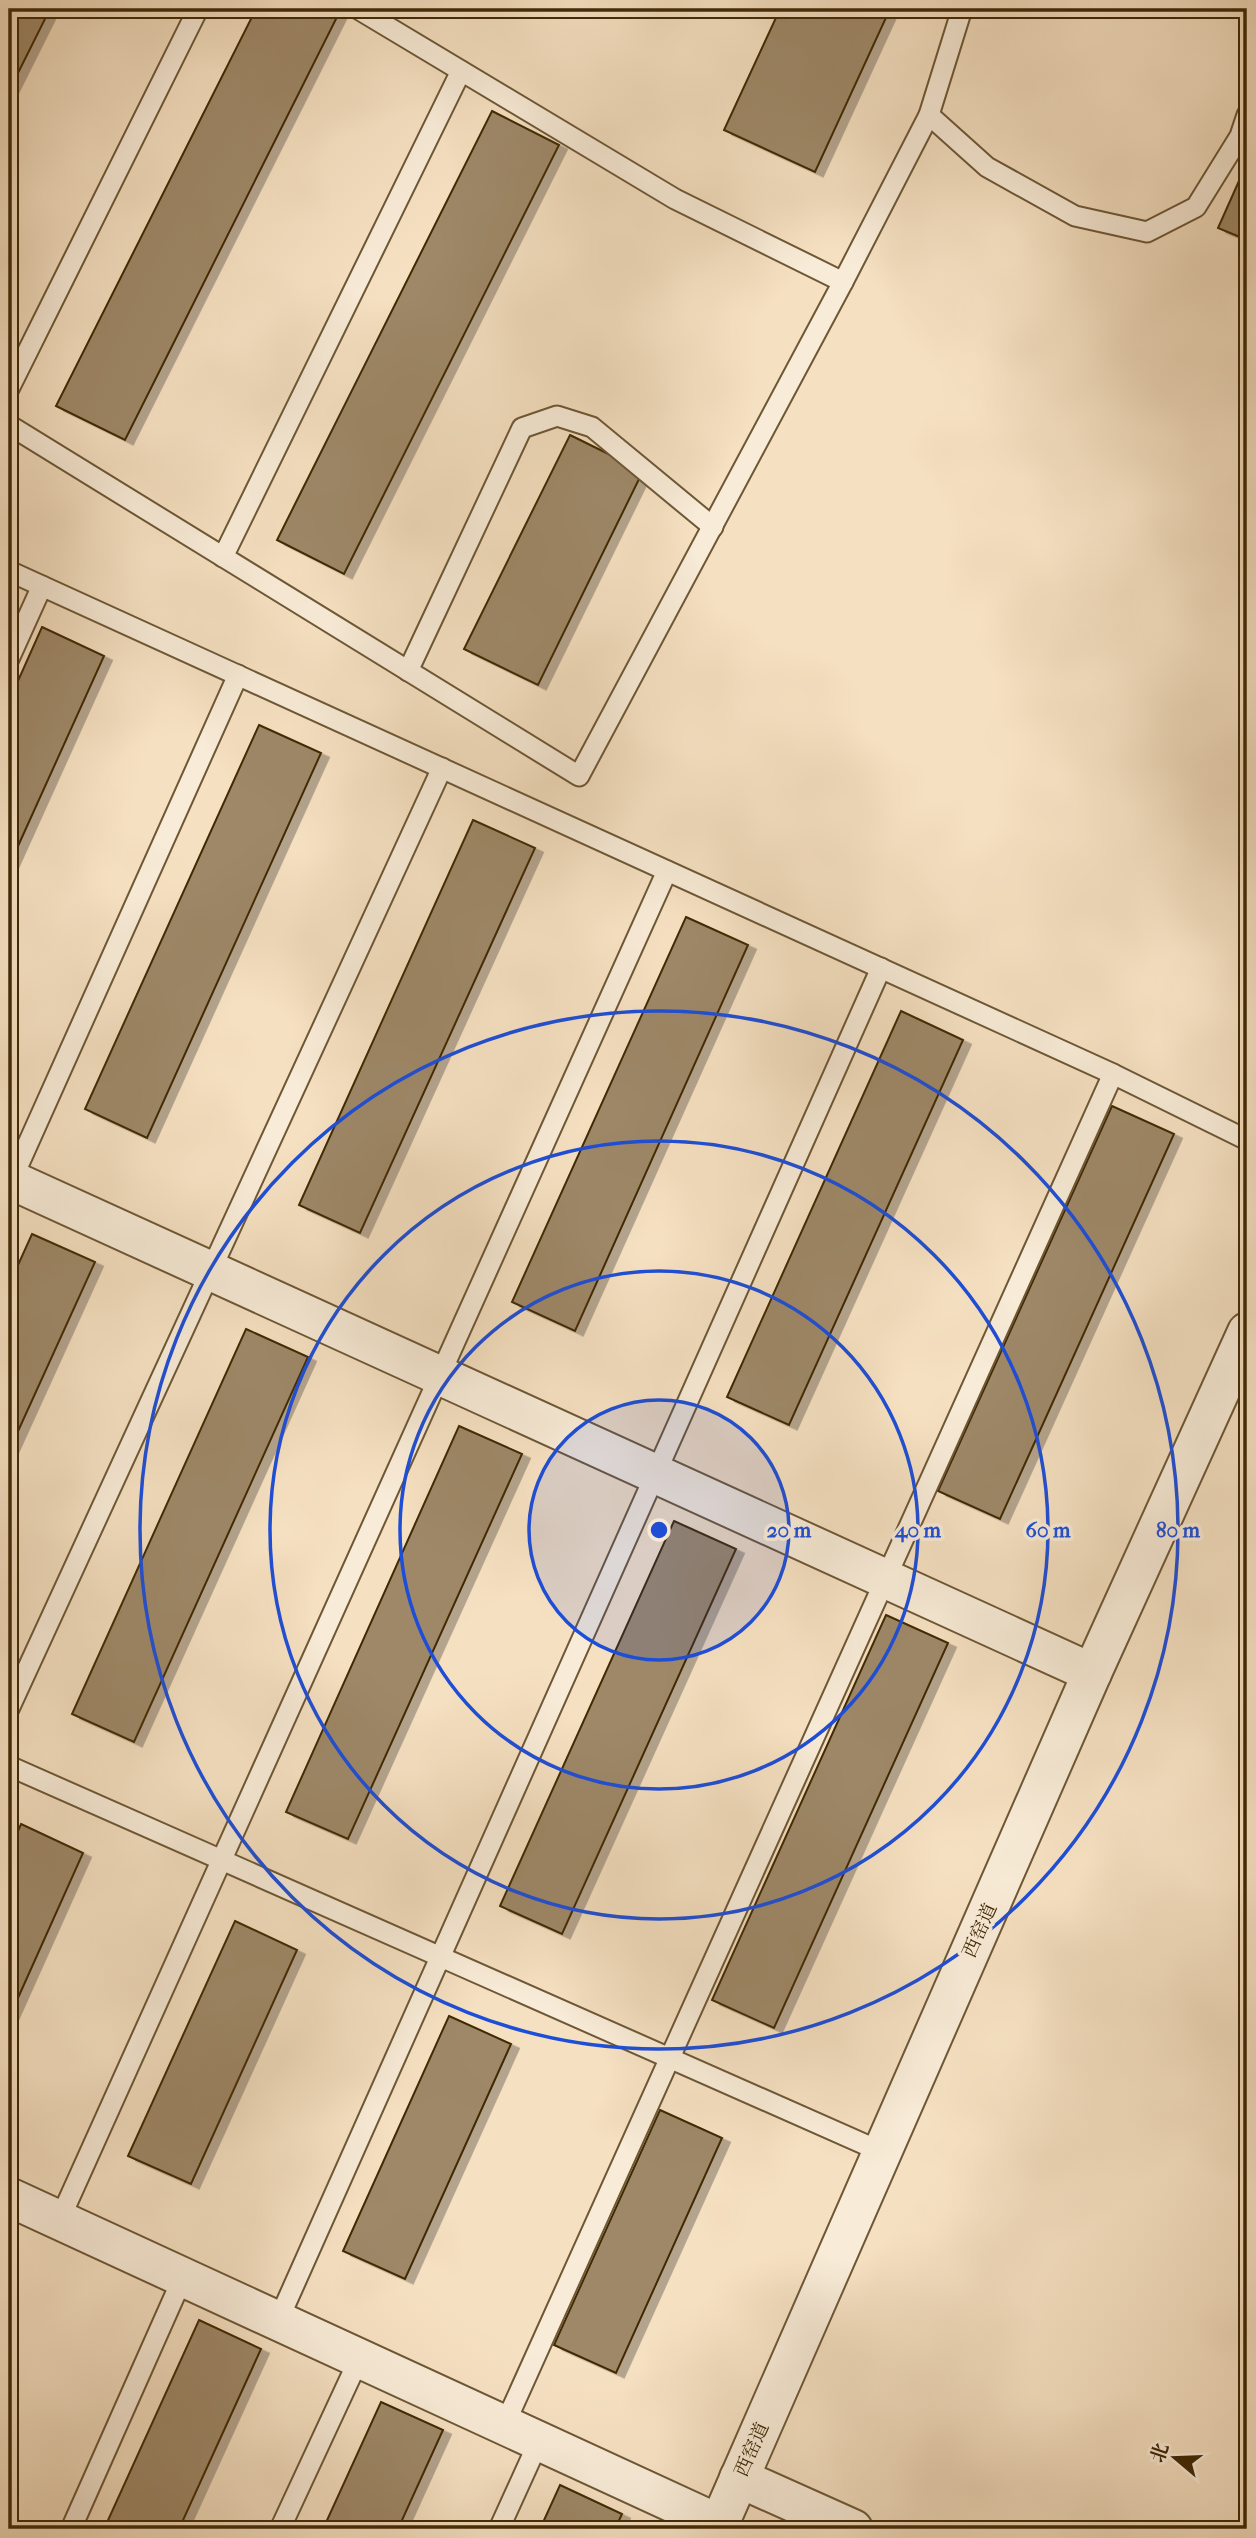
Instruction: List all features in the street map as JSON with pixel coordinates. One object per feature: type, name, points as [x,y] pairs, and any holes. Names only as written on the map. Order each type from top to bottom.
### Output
[{"type":"street","points":[[10,1182],[1092,1674]]},
{"type":"street","name":"西窑道","points":[[718,2527],[1092,1674],[1247,1332]]},
{"type":"street","points":[[9,2197],[539,2441],[718,2527]]},
{"type":"street","points":[[739,2478],[853,2529]]},
{"type":"lane","points":[[9,389],[198,9]]},
{"type":"lane","points":[[358,9],[675,199],[843,282]]},
{"type":"lane","points":[[9,425],[579,776],[929,116],[962,9]]},
{"type":"lane","points":[[223,557],[461,71]]},
{"type":"lane","points":[[929,116],[987,167],[1075,216],[1147,232],[1196,207],[1240,136],[1247,115]]},
{"type":"lane","points":[[408,671],[522,428],[557,416],[592,427],[713,527]]},
{"type":"lane","points":[[9,571],[1113,1074],[1247,1140]]},
{"type":"lane","points":[[9,659],[42,586]]},
{"type":"lane","points":[[10,1182],[238,675]]},
{"type":"lane","points":[[9,1709],[442,768]]},
{"type":"lane","points":[[59,2221],[667,871]]},
{"type":"lane","points":[[278,2321],[881,968]]},
{"type":"lane","points":[[505,2426],[1113,1074]]},
{"type":"lane","points":[[9,1766],[882,2152]]},
{"type":"lane","points":[[71,2529],[183,2277]]},
{"type":"lane","points":[[280,2529],[359,2358]]},
{"type":"lane","points":[[499,2529],[539,2441]]},
{"type":"building","points":[[9,9],[50,9],[9,91]]},
{"type":"building","points":[[256,9],[340,11],[125,440],[56,406]]},
{"type":"building","points":[[780,9],[890,9],[815,172],[724,130]]},
{"type":"building","points":[[492,111],[559,145],[344,574],[277,540]]},
{"type":"building","points":[[1247,163],[1247,240],[1218,228]]},
{"type":"building","points":[[570,435],[643,471],[538,685],[464,649]]},
{"type":"building","points":[[42,627],[104,656],[9,866],[9,701]]},
{"type":"building","points":[[259,725],[321,753],[147,1138],[85,1109]]},
{"type":"building","points":[[473,820],[535,848],[360,1233],[299,1205]]},
{"type":"building","points":[[686,917],[748,945],[575,1331],[512,1302]]},
{"type":"building","points":[[901,1011],[963,1040],[789,1425],[727,1397]]},
{"type":"building","points":[[1112,1106],[1174,1134],[1000,1519],[938,1491]]},
{"type":"building","points":[[32,1234],[95,1262],[9,1451],[9,1285]]},
{"type":"building","points":[[246,1329],[308,1357],[134,1742],[72,1714]]},
{"type":"building","points":[[459,1426],[522,1454],[348,1839],[286,1812]]},
{"type":"building","points":[[674,1521],[736,1549],[562,1934],[500,1906]]},
{"type":"building","points":[[886,1615],[948,1643],[774,2028],[712,2000]]},
{"type":"building","points":[[21,1824],[83,1853],[9,2018],[9,1852]]},
{"type":"building","points":[[235,1921],[297,1950],[191,2184],[128,2156]]},
{"type":"building","points":[[449,2016],[511,2044],[405,2279],[343,2251]]},
{"type":"building","points":[[660,2110],[722,2138],[616,2373],[554,2345]]},
{"type":"building","points":[[199,2320],[261,2349],[179,2529],[104,2529]]},
{"type":"building","points":[[381,2402],[443,2430],[398,2529],[323,2529]]},
{"type":"building","points":[[560,2485],[622,2514],[615,2529],[540,2529]]}]
